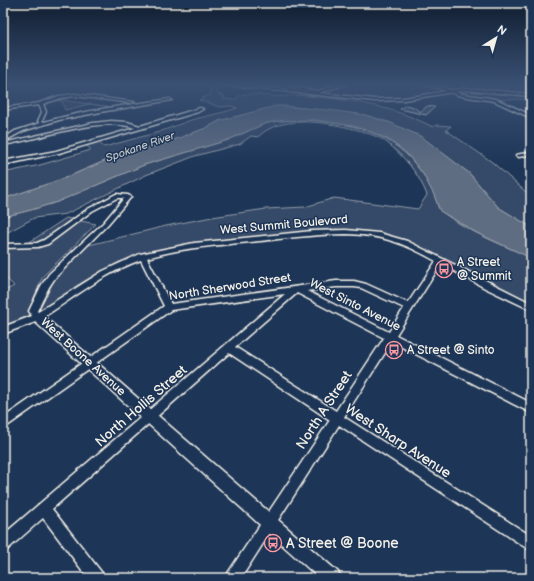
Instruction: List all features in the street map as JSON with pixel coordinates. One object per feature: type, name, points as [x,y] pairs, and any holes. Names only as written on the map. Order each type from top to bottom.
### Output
[{"type":"main road","name":"West Boone Avenue","points":[[38,318],[332,578]]},
{"type":"street","points":[[43,124],[40,121],[44,111]]},
{"type":"street","points":[[3,141],[10,134],[91,111]]},
{"type":"street","points":[[3,163],[32,158],[197,111]]},
{"type":"street","points":[[519,111],[531,117]]},
{"type":"street","points":[[3,144],[28,140],[93,124],[112,122],[131,123],[141,128]]},
{"type":"street","points":[[519,155],[531,153]]},
{"type":"street","name":"West Boone Avenue","points":[[3,246],[38,245],[46,242],[90,210],[116,196],[128,197],[106,223],[52,276],[45,286],[33,311],[38,318]]},
{"type":"street","name":"West Summit Boulevard","points":[[3,331],[38,318],[75,291],[112,269],[143,256],[216,243],[343,231],[368,233],[396,239],[412,245],[480,282],[531,307]]},
{"type":"street","points":[[143,256],[169,306]]},
{"type":"street","name":"North A Street","points":[[233,578],[440,260]]},
{"type":"street","name":"North Sherwood Street","points":[[3,424],[169,306],[296,289],[354,284],[372,290],[409,307]]},
{"type":"street","name":"West Sinto Avenue","points":[[296,289],[531,408]]},
{"type":"street","name":"North Hollis Street","points":[[3,544],[296,289]]},
{"type":"street","name":"West Sharp Avenue","points":[[230,348],[336,419],[531,544]]},
{"type":"street","points":[[44,509],[97,578]]},
{"type":"shaded area","points":[[228,111],[257,111],[219,121],[206,128],[163,144],[107,160],[65,178],[3,199],[3,173],[40,165],[91,150],[86,145],[98,142],[104,147],[159,132],[191,120]]},
{"type":"shaded area","points":[[257,111],[337,111],[365,115],[391,123],[422,137],[469,173],[498,207],[531,227],[531,258],[477,233],[440,211],[434,195],[423,174],[407,154],[389,140],[353,126],[315,120],[277,121],[264,124],[228,140],[144,165],[57,202],[3,217],[3,199],[65,178],[107,160],[163,144],[206,128],[219,121]]},
{"type":"shaded area","points":[[331,111],[393,111],[416,119],[433,127],[436,125],[451,126],[446,130],[492,162],[531,195],[531,227],[498,207],[469,173],[391,123],[365,115]]},
{"type":"shaded area","points":[[297,120],[351,126],[368,131],[398,147],[411,159],[423,174],[434,193],[440,211],[474,232],[531,258],[531,304],[410,242],[376,233],[336,229],[219,240],[183,245],[138,256],[119,262],[98,273],[76,286],[48,307],[3,327],[3,292],[14,286],[3,275],[3,248],[22,247],[66,218],[96,224],[43,276],[33,300],[47,295],[55,278],[85,246],[166,226],[266,209],[305,207],[334,198],[418,209],[427,195],[424,187],[405,159],[384,140],[361,131],[336,125],[293,122],[268,130],[258,137],[251,136],[240,144],[195,156],[146,175],[66,214],[34,218],[8,232],[3,232],[5,228],[3,227],[3,217],[57,202],[144,165],[228,140],[264,124],[277,121]]},
{"type":"building","points":[[409,111],[430,111],[426,115]]},
{"type":"place","name":"A Street @ Summit","points":[[444,269]]},
{"type":"place","name":"A Street @ Sinto","points":[[394,350]]},
{"type":"place","name":"A Street @ Boone","points":[[273,543]]},
{"type":"water label","name":"Spokane River","points":[[140,147]]}]
